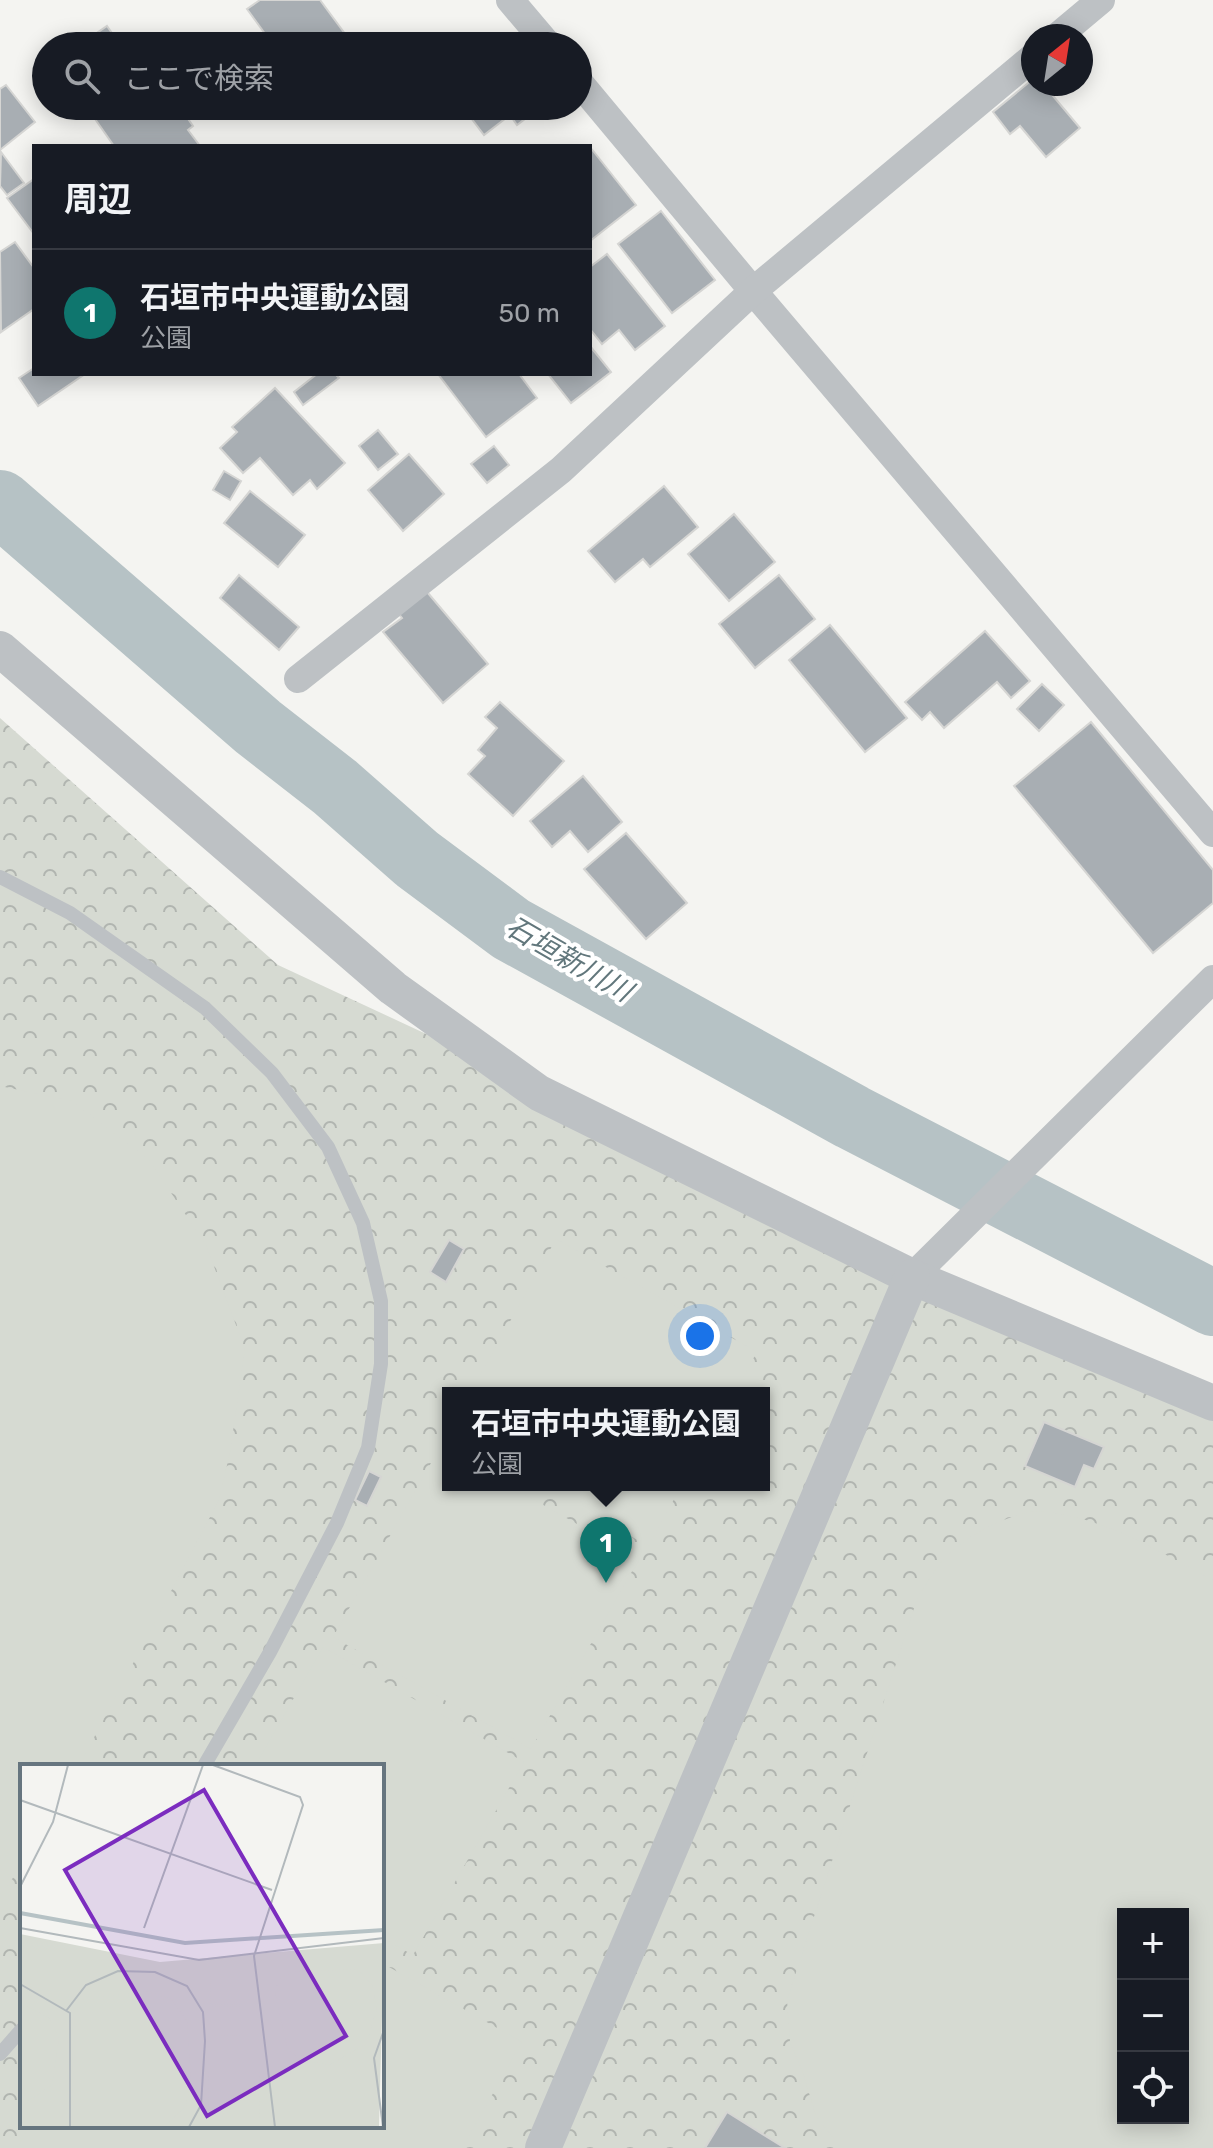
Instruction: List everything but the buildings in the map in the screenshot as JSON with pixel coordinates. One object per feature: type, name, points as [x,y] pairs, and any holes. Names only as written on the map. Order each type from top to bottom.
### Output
[{"type":"street","points":[[510,0],[537,32]]},
{"type":"street","points":[[1072,24],[1101,0]]},
{"type":"street","points":[[298,679],[561,470],[753,291],[1021,67]]},
{"type":"street","points":[[592,98],[1213,833]]},
{"type":"street","points":[[0,649],[393,988],[539,1093],[912,1277],[1213,1403]]},
{"type":"street","points":[[543,2148],[912,1277],[1213,979]]},
{"type":"lane","points":[[0,877],[70,913],[205,1008],[272,1073],[328,1147],[363,1223],[381,1301],[381,1364],[368,1448],[330,1536],[270,1652],[205,1764]]},
{"type":"lane","points":[[0,2054],[20,2031]]},
{"type":"green space","points":[[0,718],[278,965],[1213,1400],[1213,2148],[0,2148]]},
{"type":"green space","points":[[0,1086],[72,1101],[149,1160],[206,1245],[245,1349],[230,1452],[219,1500],[80,1764],[20,1764],[20,1868],[0,1896]]},
{"type":"green space","points":[[556,1239],[757,1352],[737,1387],[473,1387]]},
{"type":"green space","points":[[440,1447],[442,1491],[519,1491],[639,1559],[531,1749],[333,1637]]},
{"type":"green space","points":[[551,1491],[679,1491],[648,1546]]},
{"type":"green space","points":[[1034,1511],[1083,1519],[1127,1535],[1213,1580],[1213,2148],[841,2148],[816,2116],[790,2043],[787,2000],[918,1596],[940,1563],[953,1550],[997,1523]]},
{"type":"green space","points":[[323,1647],[524,1762],[413,1955],[384,1939],[384,1764],[256,1764]]},
{"type":"green space","points":[[384,1964],[522,2042],[462,2148],[17,2148],[28,2128],[384,2128]]},
{"type":"waterway","name":"石垣新川川","points":[[0,503],[258,727],[335,787],[417,859],[511,929],[852,1117],[1213,1303]]},
{"type":"place","name":"石垣市中央運動公園","points":[[606,1583]]}]
